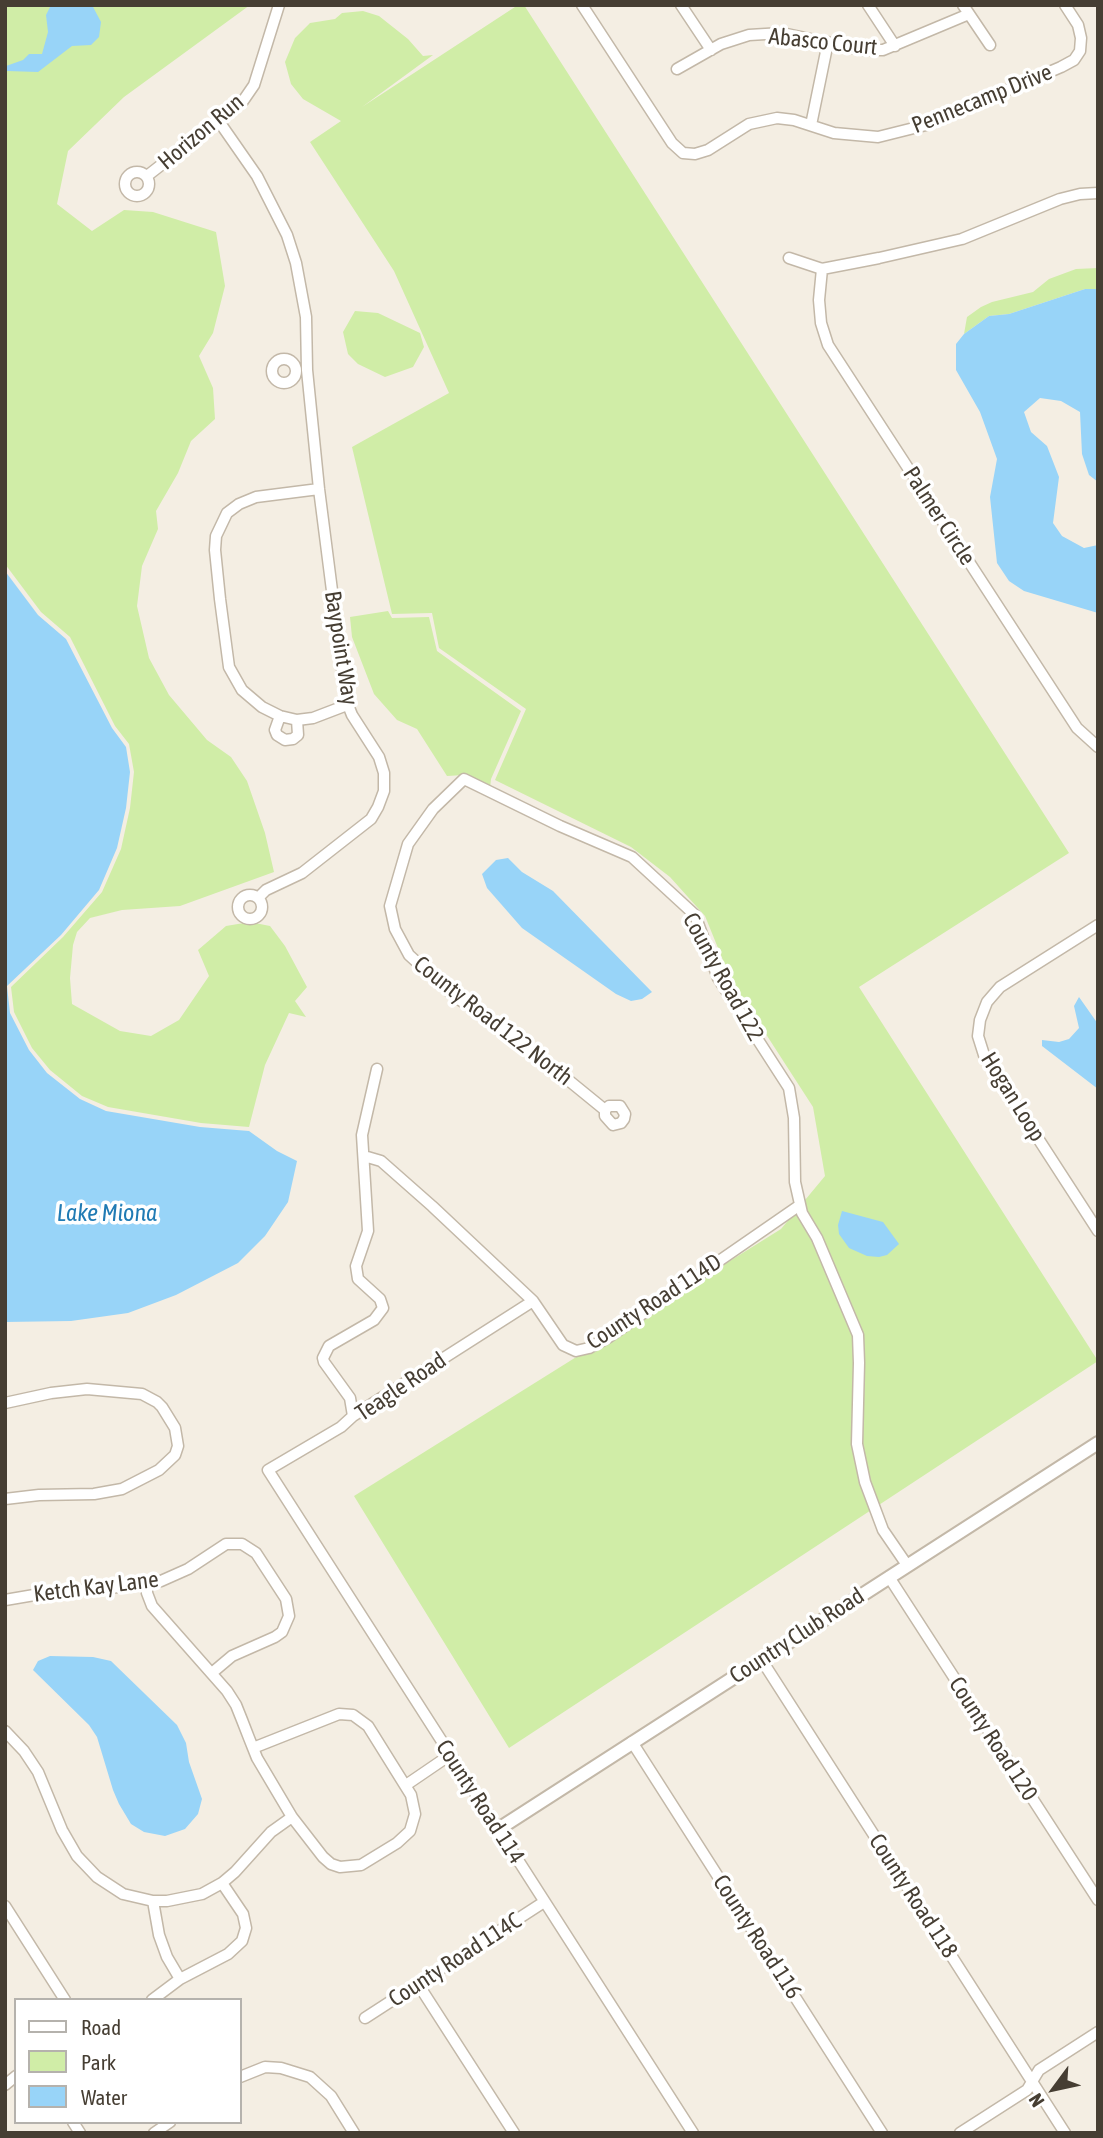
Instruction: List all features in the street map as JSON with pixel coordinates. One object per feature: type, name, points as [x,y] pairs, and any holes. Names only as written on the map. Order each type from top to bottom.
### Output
[{"type":"street","name":"Horizon Run","points":[[147,176],[243,101],[254,86],[279,5]]},
{"type":"street","name":"Pennecamp Drive","points":[[582,5],[672,143],[683,153],[695,154],[708,150],[749,124],[762,120],[785,119],[834,133],[878,136],[926,125],[1074,60],[1080,51],[1082,38],[1066,5]]},
{"type":"street","points":[[681,5],[711,50]]},
{"type":"street","points":[[867,5],[895,46]]},
{"type":"street","points":[[966,10],[990,45]]},
{"type":"street","name":"Abasco Court","points":[[677,69],[711,50],[749,36],[782,33],[862,50],[883,50],[966,10]]},
{"type":"street","points":[[811,125],[828,42]]},
{"type":"street","name":"Baypoint Way","points":[[218,120],[257,176],[287,235],[296,263],[304,303],[307,370],[319,489],[347,705],[379,757],[384,773],[384,791],[371,819],[302,873],[266,890],[258,898]]},
{"type":"street","points":[[789,258],[822,269],[962,239],[1060,200],[1080,194],[1098,193]]},
{"type":"street","name":"Palmer Circle","points":[[822,269],[819,300],[821,323],[828,345],[1077,728],[1098,747]]},
{"type":"street","points":[[296,371],[307,370]]},
{"type":"street","points":[[319,489],[256,497],[227,513],[216,536],[215,550],[229,667],[242,690],[262,707],[280,716],[297,720],[313,718],[347,705]]},
{"type":"street","points":[[280,716],[275,730],[277,735],[285,740],[293,740],[298,735],[297,720]]},
{"type":"street","name":"County Road 122 North","points":[[464,779],[433,808],[408,844],[390,906],[395,929],[409,955],[454,996],[513,1035],[605,1110]]},
{"type":"street","name":"County Road 122","points":[[464,779],[560,826],[632,857],[695,915],[719,978],[789,1088],[794,1118],[795,1182],[800,1206],[817,1238],[858,1335],[857,1444],[865,1482],[883,1530],[907,1565]]},
{"type":"street","name":"Hogan Loop","points":[[1098,925],[1000,986],[987,1002],[980,1020],[978,1037],[984,1055],[1098,1231]]},
{"type":"street","points":[[353,1416],[350,1398],[323,1358],[329,1346],[374,1320],[383,1308],[380,1299],[356,1275],[368,1224],[362,1135],[377,1069]]},
{"type":"street","name":"County Road 114D","points":[[364,1156],[381,1161],[533,1301],[564,1345],[576,1351],[589,1348],[609,1337],[800,1206]]},
{"type":"street","name":"Teagle Road","points":[[268,1470],[341,1427],[353,1416],[533,1301]]},
{"type":"street","points":[[5,1403],[51,1393],[87,1389],[142,1394],[162,1407],[175,1428],[178,1446],[175,1455],[159,1470],[122,1489],[94,1494],[5,1499]]},
{"type":"street","name":"Country Club Road","points":[[497,1830],[1098,1443]]},
{"type":"street","name":"County Road 114","points":[[268,1470],[693,2133]]},
{"type":"street","name":"Ketch Kay Lane","points":[[5,1600],[46,1593],[147,1584],[176,1576],[226,1544],[242,1544],[256,1553],[286,1600],[289,1616],[286,1625],[275,1637],[232,1656],[213,1672]]},
{"type":"street","name":"County Road 120","points":[[889,1577],[1098,1900]]},
{"type":"street","points":[[147,1584],[152,1606],[213,1672],[236,1705],[253,1748],[292,1817],[309,1841],[331,1864],[350,1868],[361,1865],[397,1843],[410,1830],[415,1814],[414,1803],[406,1785],[368,1726],[361,1720],[345,1713],[253,1748]]},
{"type":"street","name":"County Road 118","points":[[761,1659],[1065,2133]]},
{"type":"street","points":[[5,1731],[24,1751],[38,1772],[67,1842],[86,1867],[117,1890],[153,1901],[191,1897],[222,1883],[271,1832],[292,1817]]},
{"type":"street","name":"County Road 116","points":[[632,1742],[882,2133]]},
{"type":"street","points":[[406,1785],[450,1755]]},
{"type":"street","points":[[155,1998],[180,1979],[228,1954],[242,1941],[246,1928],[243,1914],[222,1883]]},
{"type":"street","points":[[153,1901],[159,1935],[167,1957],[180,1979]]},
{"type":"street","name":"County Road 114C","points":[[365,2018],[544,1902]]},
{"type":"street","points":[[5,1906],[64,1998]]},
{"type":"street","points":[[418,1984],[514,2133]]},
{"type":"street","points":[[960,2133],[1027,2090],[1039,2070],[1098,2032]]},
{"type":"street","points":[[242,2076],[265,2067],[281,2068],[310,2077],[331,2096],[354,2133]]},
{"type":"green space","points":[[5,5],[250,5],[124,97],[68,151],[57,204],[92,231],[124,210],[153,212],[216,232],[225,286],[213,333],[199,356],[213,388],[215,419],[191,441],[178,473],[156,511],[158,529],[142,566],[137,606],[149,658],[169,695],[207,740],[231,757],[247,781],[265,833],[274,872],[180,906],[122,910],[90,918],[77,932],[70,978],[72,1004],[120,1031],[151,1036],[179,1020],[209,976],[198,950],[226,926],[250,922],[270,926],[285,946],[307,987],[295,1001],[306,1017],[289,1013],[265,1065],[249,1127],[201,1123],[108,1107],[82,1096],[50,1070],[32,1048],[14,1012],[11,987],[63,937],[102,892],[121,849],[134,772],[129,744],[115,726],[70,637],[41,612],[5,564]]},
{"type":"green space","points":[[518,5],[524,5],[1069,853],[859,987],[1098,1361],[509,1748],[354,1496],[781,1229],[825,1176],[813,1107],[731,980],[705,916],[670,877],[631,847],[495,780],[526,709],[439,648],[432,613],[392,614],[352,447],[449,393],[394,271],[310,142],[341,121],[303,99],[291,84],[285,62],[295,38],[310,23],[335,19],[342,13],[363,11],[379,16],[408,39],[423,56],[433,55],[362,107]]},
{"type":"green space","points":[[1098,268],[1098,289],[1085,289],[1009,314],[989,316],[964,334],[967,317],[981,307],[1033,292],[1049,279],[1076,269]]},
{"type":"green space","points":[[355,311],[378,313],[420,333],[424,347],[413,367],[385,377],[358,364],[348,354],[343,332]]},
{"type":"green space","points":[[388,611],[392,618],[429,617],[437,651],[521,711],[491,779],[490,788],[464,775],[447,776],[417,729],[397,720],[374,694],[352,637],[350,617]]},
{"type":"water","points":[[51,5],[92,5],[101,22],[99,37],[91,45],[72,46],[38,72],[7,71],[6,66],[23,60],[29,54],[42,54],[48,32],[46,15]]},
{"type":"water","points":[[1085,289],[1098,289],[1098,482],[1089,475],[1082,454],[1080,412],[1061,401],[1040,398],[1024,412],[1031,432],[1047,446],[1059,477],[1053,523],[1062,536],[1084,548],[1098,545],[1098,613],[1024,591],[1009,581],[997,563],[990,497],[997,459],[980,412],[956,370],[956,344],[964,334],[989,316],[1009,314]]},
{"type":"water","name":"Lake Miona","points":[[5,571],[38,615],[66,639],[112,728],[126,747],[130,772],[126,808],[117,848],[99,890],[61,935],[7,986],[10,1013],[29,1050],[47,1073],[80,1099],[106,1111],[200,1127],[249,1131],[277,1151],[297,1161],[288,1202],[265,1236],[238,1263],[176,1295],[128,1313],[71,1321],[5,1322]]},
{"type":"water","points":[[508,858],[522,872],[553,891],[652,992],[642,999],[631,1001],[616,994],[522,928],[487,888],[482,874],[496,860]]},
{"type":"water","points":[[1079,997],[1098,1024],[1098,1089],[1042,1046],[1042,1040],[1059,1042],[1069,1039],[1079,1028],[1074,1006]]},
{"type":"water","points":[[842,1211],[883,1222],[899,1244],[887,1255],[879,1257],[867,1256],[849,1248],[839,1234],[838,1225]]},
{"type":"water","points":[[50,1656],[93,1657],[111,1661],[177,1725],[186,1743],[189,1762],[202,1799],[198,1814],[185,1829],[165,1836],[144,1832],[131,1824],[113,1790],[97,1737],[89,1725],[33,1670],[38,1661]]}]
